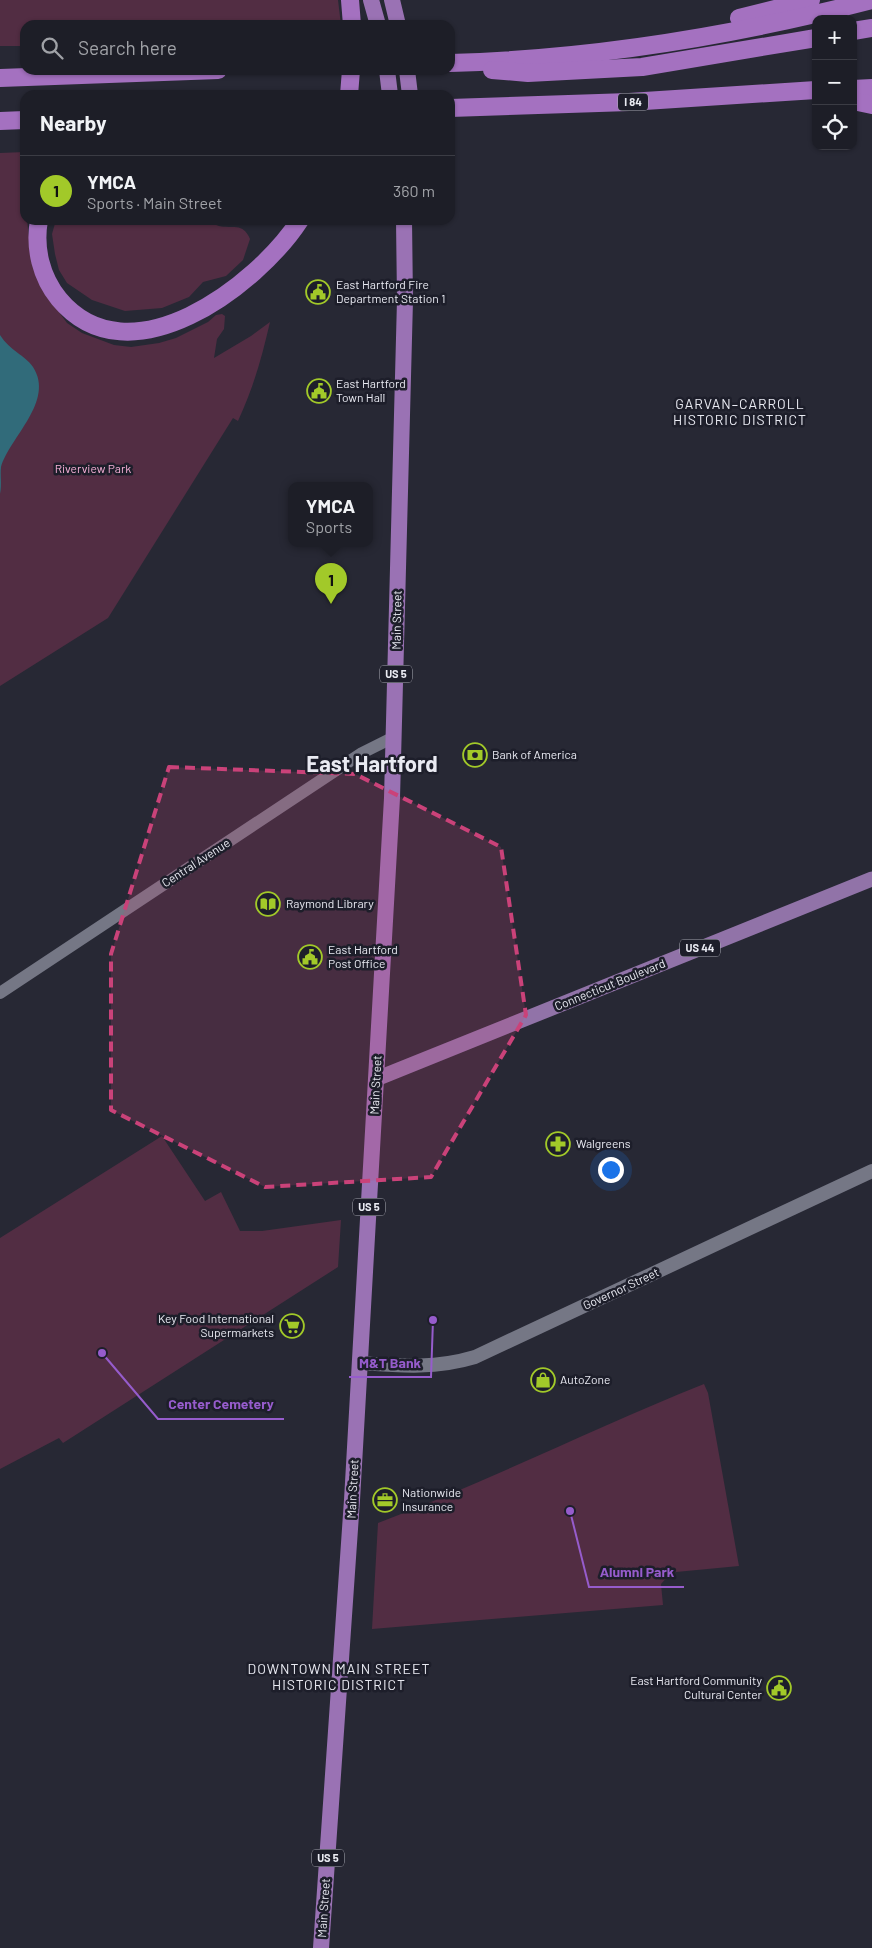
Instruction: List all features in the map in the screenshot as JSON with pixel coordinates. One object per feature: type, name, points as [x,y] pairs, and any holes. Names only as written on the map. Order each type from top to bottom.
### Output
[{"type":"highway","points":[[350,0],[352,20]]},
{"type":"highway","points":[[371,0],[377,20]]},
{"type":"highway","points":[[392,0],[397,20]]},
{"type":"highway","points":[[399,20],[404,0]]},
{"type":"highway","points":[[540,58],[747,17],[809,0]]},
{"type":"highway","points":[[455,63],[540,58],[618,50],[692,39],[800,18],[872,0]]},
{"type":"highway","points":[[857,30],[872,28]]},
{"type":"highway","points":[[455,63],[488,70],[517,73],[630,68],[677,62],[812,39]]},
{"type":"highway","points":[[0,78],[82,75]]},
{"type":"highway","points":[[350,90],[351,75]]},
{"type":"highway","points":[[388,75],[389,90]]},
{"type":"highway","points":[[408,75],[409,90]]},
{"type":"highway","points":[[857,89],[872,88]]},
{"type":"highway","name":"I 84","points":[[455,108],[629,102],[812,90]]},
{"type":"highway","points":[[857,102],[872,105]]},
{"type":"highway","points":[[0,121],[20,120]]},
{"type":"highway","points":[[39,225],[40,261],[46,278],[55,294],[72,311],[89,322],[105,328],[130,331],[168,325],[213,303],[247,278],[263,263],[296,225]]},
{"type":"highway","name":"Main Street","points":[[321,1948],[349,1547],[394,738],[405,300],[404,225]]},
{"type":"main road","name":"Connecticut Boulevard","points":[[376,1079],[872,879]]},
{"type":"main road","name":"Governor Street","points":[[360,1363],[430,1366],[458,1362],[475,1357],[872,1171]]},
{"type":"street","name":"Central Avenue","points":[[0,993],[362,753],[394,738]]},
{"type":"highlighted area","points":[[169,767],[355,774],[501,847],[526,1015],[431,1177],[265,1187],[111,1110],[111,954]]},
{"type":"green space","points":[[0,0],[338,0],[340,20],[20,20],[20,46],[0,46]]},
{"type":"green space","name":"Riverview Park","points":[[20,152],[20,225],[28,225],[30,246],[56,308],[67,323],[82,333],[114,345],[131,347],[159,343],[176,338],[208,322],[216,315],[222,314],[225,316],[224,329],[217,339],[214,358],[251,336],[270,322],[257,373],[238,421],[233,418],[108,618],[0,686],[0,153]]},
{"type":"green space","points":[[55,225],[216,225],[241,228],[250,239],[243,260],[226,276],[203,282],[189,297],[162,308],[125,311],[92,300],[67,283],[59,270],[52,234]]},
{"type":"green space","points":[[162,1136],[205,1201],[221,1192],[240,1231],[262,1231],[341,1220],[338,1267],[63,1443],[59,1438],[0,1469],[0,1238]]},
{"type":"green space","points":[[704,1384],[708,1393],[739,1566],[676,1572],[669,1575],[661,1584],[663,1605],[372,1629],[378,1523],[460,1490]]},
{"type":"water","points":[[0,335],[8,345],[33,367],[38,380],[39,393],[29,418],[6,455],[1,467],[0,494]]},
{"type":"place","name":"East Hartford Fire Department Station 1","points":[[318,292]]},
{"type":"place","name":"East Hartford Town Hall","points":[[319,391]]},
{"type":"place","name":"YMCA","points":[[331,604]]},
{"type":"place","name":"Bank of America","points":[[475,755]]},
{"type":"place","name":"Raymond Library","points":[[268,904]]},
{"type":"place","name":"East Hartford Post Office","points":[[310,957]]},
{"type":"place","name":"Walgreens","points":[[558,1144]]},
{"type":"place","name":"M&T Bank","points":[[433,1320]]},
{"type":"place","name":"Key Food International Supermarkets","points":[[292,1326]]},
{"type":"place","name":"Center Cemetery","points":[[102,1353]]},
{"type":"place","name":"AutoZone","points":[[543,1380]]},
{"type":"place","name":"Nationwide Insurance","points":[[385,1500]]},
{"type":"place","name":"Alumni Park","points":[[570,1511]]},
{"type":"place","name":"East Hartford Community Cultural Center","points":[[779,1688]]},
{"type":"district","name":"GARVAN–CARROLL HISTORIC DISTRICT","points":[[740,412]]},
{"type":"district","name":"East Hartford","points":[[372,764]]},
{"type":"district","name":"DOWNTOWN MAIN STREET HISTORIC DISTRICT","points":[[339,1678]]}]
